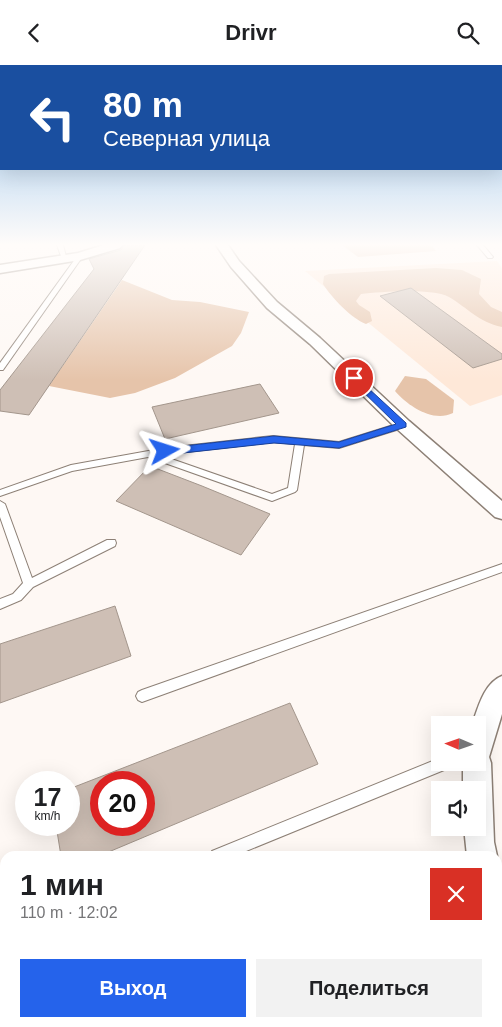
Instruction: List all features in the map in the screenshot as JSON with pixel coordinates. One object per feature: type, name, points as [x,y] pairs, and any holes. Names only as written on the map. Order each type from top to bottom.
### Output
[{"type":"street","points":[[258,290],[272,305],[315,341],[403,425],[502,512]]},
{"type":"street","points":[[486,723],[490,710],[502,688]]},
{"type":"street","points":[[478,771],[479,842],[481,851]]},
{"type":"lane","points":[[0,368],[56,290]]},
{"type":"lane","points":[[0,493],[71,467],[149,454],[274,439],[339,445],[403,425]]},
{"type":"lane","points":[[149,454],[272,498],[292,490],[300,442]]},
{"type":"lane","points":[[0,504],[29,584]]},
{"type":"lane","points":[[0,604],[17,597],[29,584],[111,543]]},
{"type":"lane","points":[[142,696],[502,568]]},
{"type":"lane","points":[[229,851],[431,768]]},
{"type":"shaded area","points":[[115,290],[147,290],[172,300],[200,302],[249,312],[241,333],[232,346],[175,378],[135,393],[110,398],[49,386]]},
{"type":"shaded area","points":[[327,290],[480,290],[479,294],[491,307],[502,312],[502,327],[486,322],[449,297],[432,292],[361,294],[356,301],[370,312],[372,321],[366,324],[354,317]]},
{"type":"shaded area","points":[[328,290],[502,290],[502,395],[470,406]]},
{"type":"shaded area","points":[[405,376],[426,379],[454,400],[453,413],[437,416],[421,411],[407,402],[395,391]]},
{"type":"building","points":[[78,290],[114,290],[29,415],[0,411],[0,390]]},
{"type":"building","points":[[404,290],[414,290],[502,354],[502,359],[473,368],[380,296]]},
{"type":"building","points":[[260,384],[279,413],[165,439],[152,407]]},
{"type":"building","points":[[150,466],[270,514],[241,555],[116,501]]},
{"type":"building","points":[[115,606],[131,656],[0,703],[0,644]]},
{"type":"building","points":[[290,703],[318,764],[155,832],[155,771],[115,771]]},
{"type":"building","points":[[90,781],[90,836],[147,836],[111,851],[60,851],[58,836],[80,836],[80,785]]},
{"type":"route","points":[[165,451],[274,439],[339,445],[403,425],[354,378]]}]
